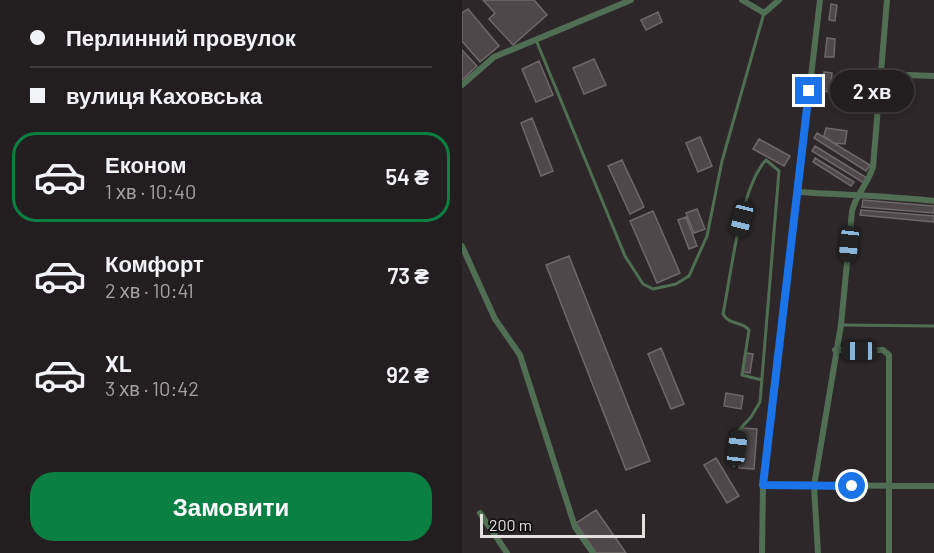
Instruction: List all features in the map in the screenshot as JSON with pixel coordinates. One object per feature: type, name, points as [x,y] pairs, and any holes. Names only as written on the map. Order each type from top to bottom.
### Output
[{"type":"street","points":[[462,86],[494,57],[631,0]]},
{"type":"street","points":[[742,0],[764,13],[779,0]]},
{"type":"street","points":[[762,553],[763,485],[820,0]]},
{"type":"street","points":[[818,553],[814,486],[841,325],[852,211],[858,194],[869,181],[873,167],[887,0]]},
{"type":"street","points":[[880,74],[934,76]]},
{"type":"street","points":[[799,192],[858,194],[934,201]]},
{"type":"street","points":[[462,246],[495,320],[520,354],[575,527],[593,553]]},
{"type":"street","points":[[835,351],[888,352],[889,553]]},
{"type":"street","points":[[763,485],[934,486]]},
{"type":"street","points":[[480,513],[507,553]]},
{"type":"lane","points":[[536,39],[625,256],[643,284],[653,289],[676,284],[689,276],[704,245],[722,160],[764,13]]},
{"type":"lane","points":[[734,466],[739,430],[751,417],[760,402],[762,380],[779,171],[766,160],[751,186],[738,235],[723,314],[731,322],[746,326],[749,330],[742,375],[762,380]]},
{"type":"lane","points":[[841,325],[934,326]]},
{"type":"lane","points":[[760,402],[773,404]]},
{"type":"building","points":[[483,0],[534,0],[547,15],[513,45],[489,19],[495,13]]},
{"type":"building","points":[[831,4],[837,5],[835,21],[829,20]]},
{"type":"building","points":[[468,9],[499,46],[480,62],[462,41],[462,13]]},
{"type":"building","points":[[658,12],[662,22],[646,30],[641,20]]},
{"type":"building","points":[[827,38],[835,39],[834,57],[825,57]]},
{"type":"building","points":[[462,50],[477,66],[462,80]]},
{"type":"building","points":[[594,59],[606,85],[584,94],[573,68]]},
{"type":"building","points":[[539,61],[553,95],[536,102],[522,69]]},
{"type":"building","points":[[824,72],[832,73],[830,92],[822,91]]},
{"type":"building","points":[[532,118],[553,171],[541,176],[521,123]]},
{"type":"building","points":[[826,128],[847,131],[845,144],[834,143],[824,136]]},
{"type":"building","points":[[817,133],[870,165],[866,171],[814,138]]},
{"type":"building","points":[[700,137],[712,166],[698,172],[686,143]]},
{"type":"building","points":[[759,139],[790,156],[784,166],[753,149]]},
{"type":"building","points":[[815,146],[867,178],[864,183],[812,151]]},
{"type":"building","points":[[815,158],[854,182],[851,186],[813,162]]},
{"type":"building","points":[[622,160],[644,207],[630,214],[608,166]]},
{"type":"building","points":[[863,200],[934,206],[934,213],[862,207]]},
{"type":"building","points":[[697,209],[705,229],[694,233],[686,213]]},
{"type":"building","points":[[861,210],[934,216],[934,222],[860,215]]},
{"type":"building","points":[[653,211],[680,273],[657,283],[630,221]]},
{"type":"building","points":[[686,217],[697,246],[689,249],[678,220]]},
{"type":"building","points":[[569,256],[650,461],[626,470],[546,265]]},
{"type":"building","points":[[661,348],[684,404],[671,409],[648,354]]},
{"type":"building","points":[[746,353],[753,354],[750,373],[743,372]]},
{"type":"building","points":[[726,393],[743,396],[741,409],[724,406]]},
{"type":"building","points":[[742,428],[757,429],[754,469],[739,468]]},
{"type":"building","points":[[716,458],[739,496],[727,503],[704,465]]},
{"type":"building","points":[[596,510],[626,553],[596,553],[576,523]]},
{"type":"route","points":[[809,91],[763,485],[852,486]]}]
